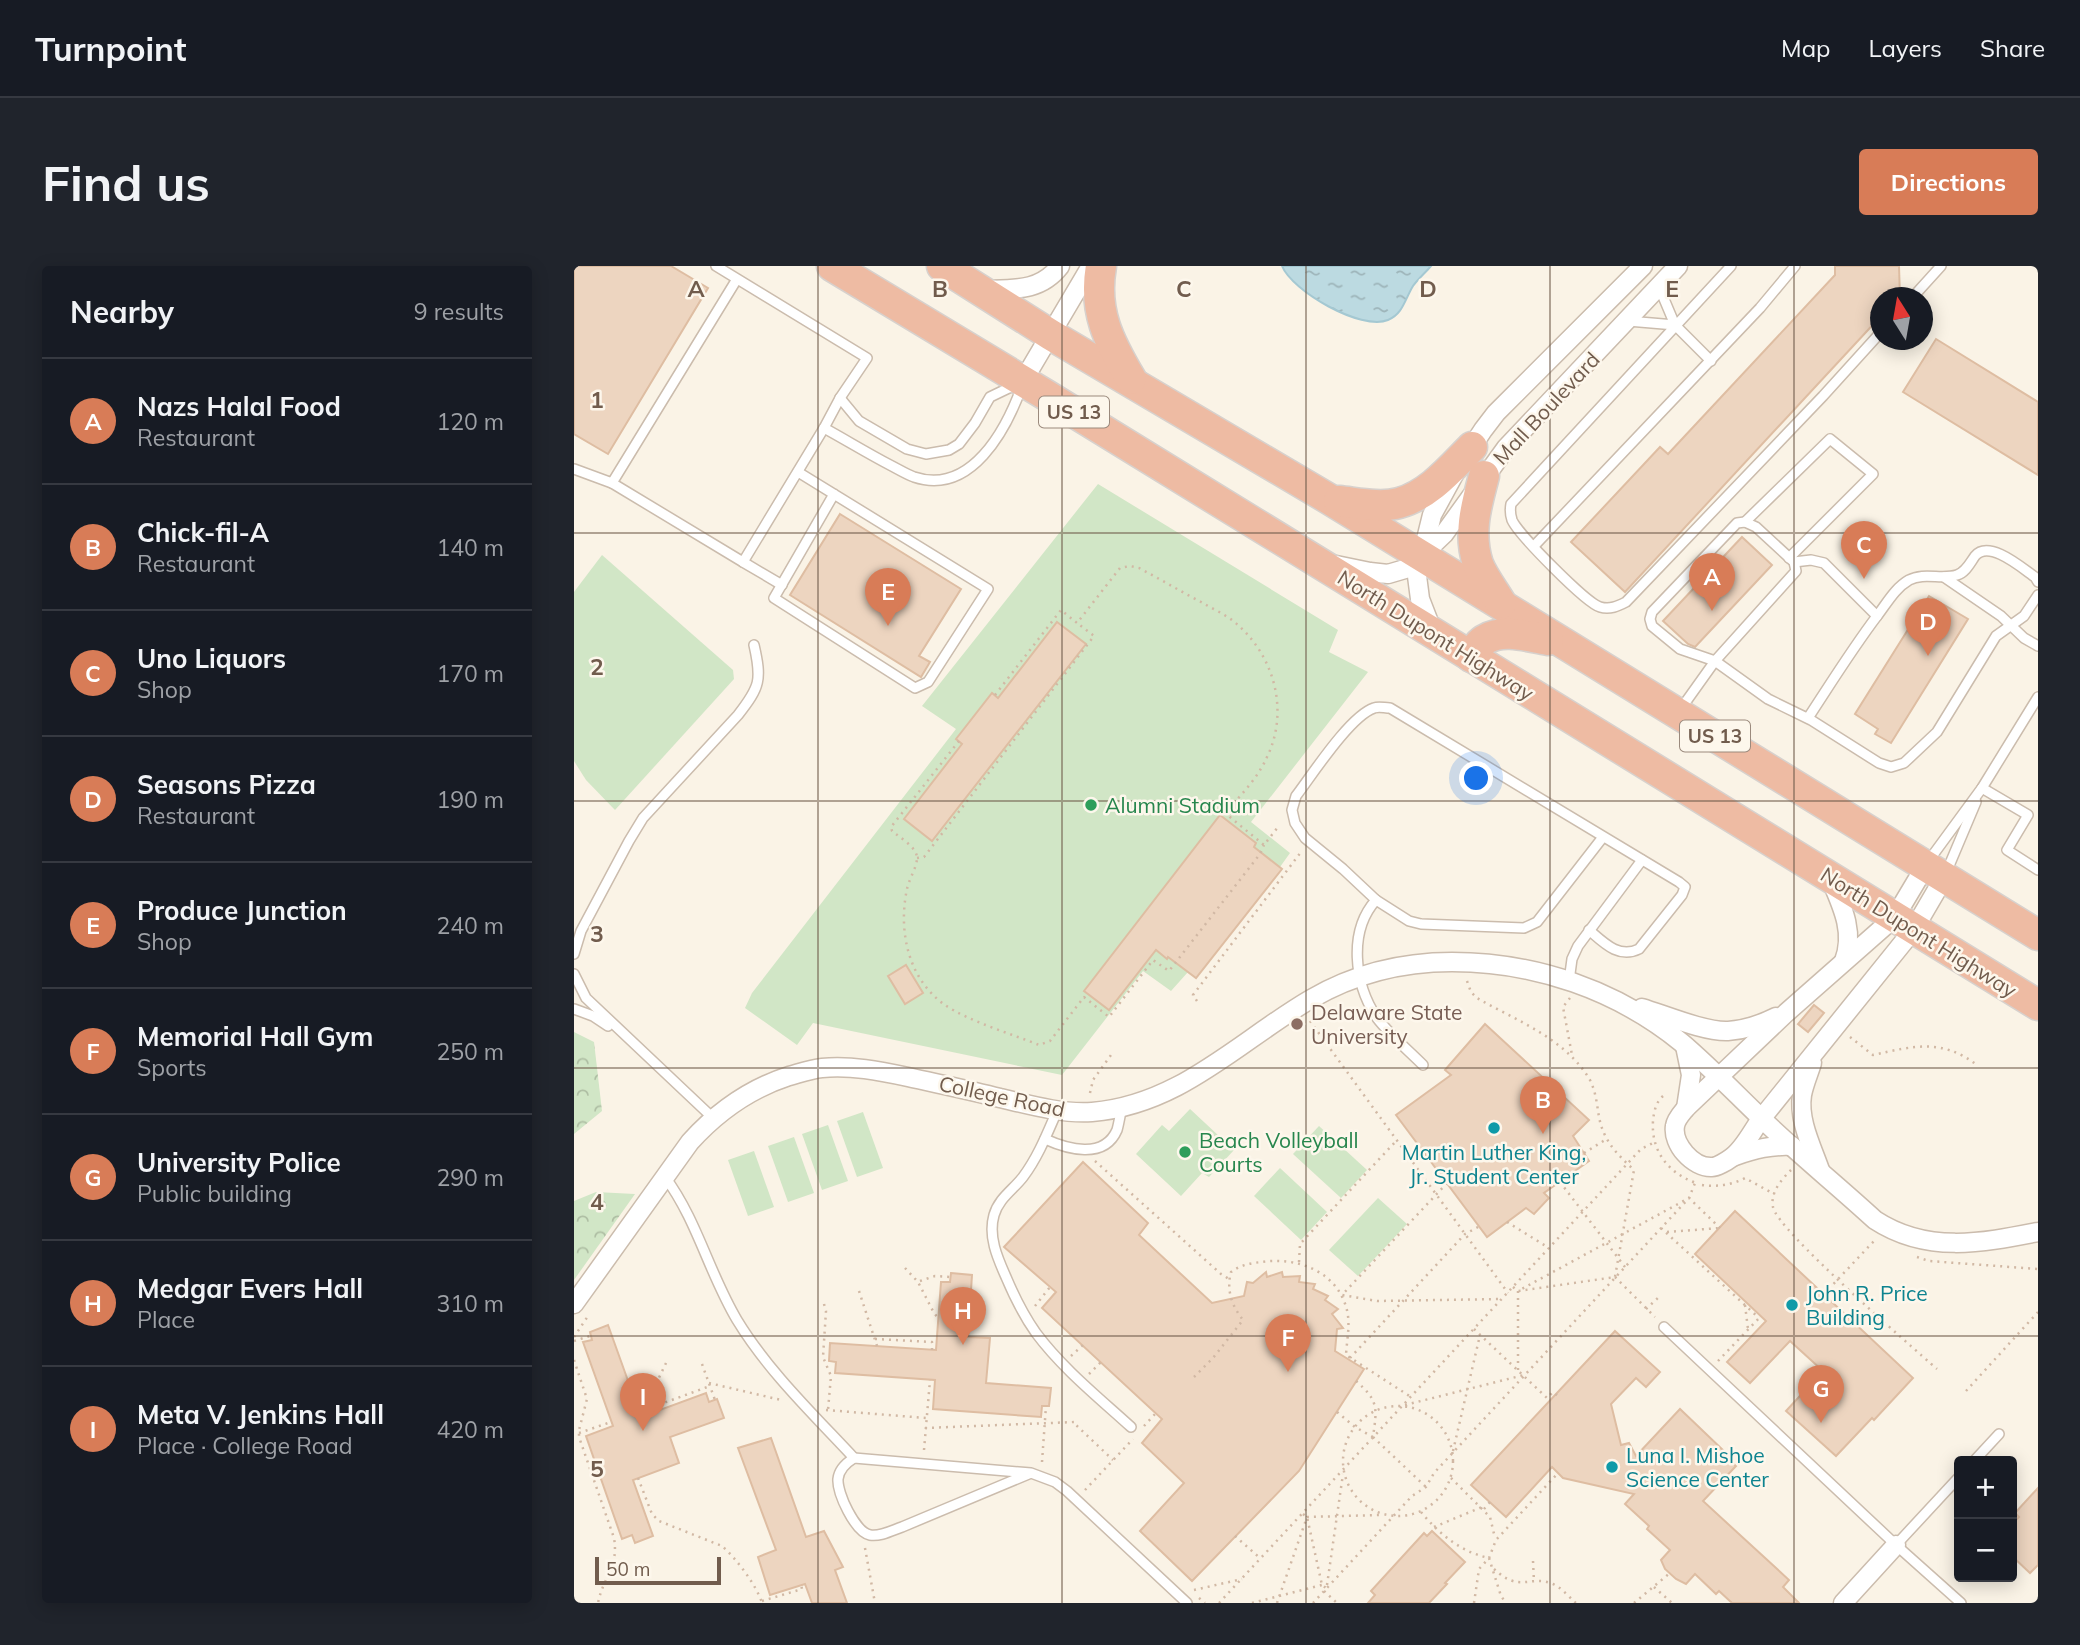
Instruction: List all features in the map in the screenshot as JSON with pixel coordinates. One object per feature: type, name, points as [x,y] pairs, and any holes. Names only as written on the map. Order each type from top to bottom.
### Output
[{"type":"highway","name":"North Dupont Highway","points":[[832,266],[2038,1006]]},
{"type":"highway","name":"US 13","points":[[942,266],[1051,335],[1329,499],[2038,935]]},
{"type":"highway","points":[[1101,266],[1098,280],[1099,299],[1105,328],[1111,346],[1133,383]]},
{"type":"highway","points":[[1329,499],[1378,505],[1399,503],[1435,483],[1472,447]]},
{"type":"highway","points":[[1484,476],[1475,510],[1472,539],[1479,566],[1503,606]]},
{"type":"highway","points":[[1471,656],[1480,643],[1499,634],[1509,633],[1563,643]]},
{"type":"street","points":[[981,290],[1041,284],[1060,266]]},
{"type":"street","points":[[1023,381],[1091,266]]},
{"type":"street","name":"Mall Boulevard","points":[[1433,633],[1420,599],[1417,576],[1432,515],[1472,447],[1496,414],[1643,266]]},
{"type":"street","name":"Mall Boulevard","points":[[1314,560],[1388,574],[1405,569],[1444,534],[1484,476],[1525,427],[1678,266]]},
{"type":"street","points":[[1732,1157],[1816,1050],[1905,923],[1936,871]]},
{"type":"street","points":[[1830,877],[1849,929],[1849,949],[1844,961]]},
{"type":"street","points":[[1792,1146],[1758,1148],[1712,1167],[1690,1158],[1682,1150],[1674,1127],[1686,1108],[1844,961],[1905,923]]},
{"type":"street","name":"College Road","points":[[574,1304],[690,1142],[713,1118],[733,1102],[778,1080],[819,1068],[843,1067],[883,1072],[1057,1111],[1091,1112],[1122,1107],[1163,1094],[1197,1077],[1310,1000],[1360,976],[1406,965],[1470,962],[1532,970],[1569,990],[1620,1002],[1685,1046],[1719,1077]]},
{"type":"street","points":[[1620,1002],[1714,1030],[1728,1031],[1763,1023],[1786,1013]]},
{"type":"street","points":[[1685,1046],[1691,1075],[1686,1108]]},
{"type":"street","points":[[1816,1050],[1802,1093],[1801,1110],[1820,1170]]},
{"type":"street","points":[[1719,1077],[1761,1119],[1887,1228],[1933,1242],[1952,1244],[1996,1240],[2038,1232]]},
{"type":"street","points":[[1843,1603],[1896,1545]]},
{"type":"lane","points":[[716,266],[867,358],[840,398],[743,562]]},
{"type":"lane","points":[[1731,266],[1511,504],[1512,521],[1534,546],[1596,605],[1610,608],[1626,602],[1870,344]]},
{"type":"lane","points":[[1534,546],[1760,308],[1795,266]]},
{"type":"lane","points":[[1922,287],[1941,266]]},
{"type":"lane","points":[[612,483],[737,279]]},
{"type":"lane","points":[[1659,287],[1675,325],[1710,360]]},
{"type":"lane","points":[[1627,321],[1675,325]]},
{"type":"lane","points":[[840,398],[859,421],[907,449],[926,454],[949,450],[959,444],[990,397],[1023,381]]},
{"type":"lane","points":[[824,428],[913,477],[940,480],[957,475],[973,465],[989,449],[1011,416],[1023,381]]},
{"type":"lane","points":[[1745,522],[1829,439],[1874,474],[1792,560]]},
{"type":"lane","points":[[574,469],[612,483],[782,585]]},
{"type":"lane","points":[[798,472],[834,494],[988,589],[928,682],[915,688],[774,598],[834,494]]},
{"type":"lane","points":[[1678,713],[1714,661],[1796,571],[1792,560],[1756,527],[1745,522],[1737,523],[1652,612],[1652,626],[1681,649],[1714,661],[1768,699],[1808,718],[1891,767],[1904,763],[1937,732],[1996,636],[2024,617],[2038,595]]},
{"type":"lane","points":[[1808,718],[1856,643],[1895,592],[1911,579],[1957,575],[1967,569],[1978,553],[1986,550],[1994,551],[2035,577],[2038,582]]},
{"type":"lane","points":[[1792,560],[1824,563],[1877,616]]},
{"type":"lane","points":[[1944,577],[2001,616],[2024,638],[2038,646]]},
{"type":"lane","points":[[574,954],[581,931],[643,818],[751,699],[758,684],[754,645]]},
{"type":"lane","points":[[1936,871],[2038,696]]},
{"type":"lane","points":[[1589,930],[1622,953],[1631,953],[1639,949],[1682,895],[1685,887],[1679,882],[1390,709],[1377,707],[1366,712],[1350,726],[1296,796],[1292,810],[1295,823],[1305,838],[1376,900],[1409,921],[1421,924],[1524,928],[1537,922],[1603,837]]},
{"type":"lane","points":[[1982,788],[2028,815],[2007,850],[2038,870]]},
{"type":"lane","points":[[1936,871],[1982,788]]},
{"type":"lane","points":[[1569,990],[1572,959],[1578,946],[1642,860]]},
{"type":"lane","points":[[1376,900],[1367,911],[1360,927],[1357,943],[1360,976],[1368,1002],[1378,1019],[1423,1065]]},
{"type":"lane","points":[[574,974],[586,998],[713,1118]]},
{"type":"lane","points":[[574,1009],[593,1016],[627,1038]]},
{"type":"lane","points":[[1045,1139],[1063,1147],[1083,1150],[1098,1147],[1110,1140],[1116,1132],[1122,1107]]},
{"type":"lane","points":[[1057,1111],[1045,1139],[1022,1178],[999,1203],[992,1230],[994,1247],[1002,1269],[1035,1331],[1054,1354],[1131,1427]]},
{"type":"lane","points":[[665,1177],[690,1217],[724,1296],[755,1350],[854,1458]]},
{"type":"lane","points":[[1664,1328],[1961,1603]]},
{"type":"lane","points":[[1979,1456],[1999,1434]]},
{"type":"lane","points":[[1031,1473],[902,1527],[869,1535],[853,1521],[839,1488],[838,1477],[843,1465],[854,1458],[1031,1473],[1055,1482],[1067,1491],[1187,1603]]},
{"type":"lane","points":[[1896,1545],[1954,1482]]},
{"type":"path","points":[[1077,623],[1120,568],[1130,566],[1139,568],[1226,616],[1252,639],[1262,654],[1274,683],[1278,709],[1275,737],[1260,770],[1225,813],[1264,845]]},
{"type":"path","points":[[917,858],[924,857],[1094,636],[1061,610],[995,695]]},
{"type":"path","points":[[959,741],[891,827],[892,831],[913,849],[917,858],[907,887],[905,922],[910,961],[933,995],[959,1013],[1039,1045],[1050,1041],[1084,997],[1109,1017],[1153,960],[1168,971],[1278,827]]},
{"type":"path","points":[[1197,1001],[1193,995],[1301,852]]},
{"type":"path","points":[[1467,978],[1471,992],[1477,998],[1543,1034],[1573,1057],[1593,1087],[1606,1139],[1616,1154],[1634,1170],[1615,1277]]},
{"type":"path","points":[[1569,990],[1563,1007],[1573,1057]]},
{"type":"path","points":[[1308,1017],[1508,1293]]},
{"type":"path","points":[[1847,1035],[1873,1055],[1933,1045],[1960,1053],[1977,1065]]},
{"type":"path","points":[[1090,1093],[1093,1080],[1111,1055]]},
{"type":"path","points":[[1584,1153],[1606,1139]]},
{"type":"path","points":[[1299,1263],[1300,1244],[1398,1140]]},
{"type":"path","points":[[1219,1603],[1641,1149],[1655,1142]]},
{"type":"path","points":[[1095,1161],[1229,1279]]},
{"type":"path","points":[[1796,1165],[1778,1185],[1774,1194],[1772,1205],[1778,1219],[1838,1279],[1937,1369]]},
{"type":"path","points":[[1745,1178],[1774,1194]]},
{"type":"path","points":[[1560,1182],[1625,1267]]},
{"type":"path","points":[[1447,1183],[1342,1295],[1364,1300],[1403,1301],[1502,1299]]},
{"type":"path","points":[[1313,1603],[1412,1496],[1426,1487],[1434,1473],[1453,1452],[1689,1198],[1695,1183]]},
{"type":"path","points":[[1518,1291],[1689,1198]]},
{"type":"path","points":[[1666,1232],[1720,1228],[1689,1198]]},
{"type":"path","points":[[1507,1222],[1549,1249]]},
{"type":"path","points":[[1350,1359],[1465,1234],[1479,1226]]},
{"type":"path","points":[[1661,1228],[1760,1317],[1717,1361]]},
{"type":"path","points":[[1824,1294],[1876,1239]]},
{"type":"path","points":[[1194,1377],[1243,1320],[1231,1296],[1231,1272],[1243,1265],[1275,1260],[1299,1263],[1326,1276],[1343,1298],[1350,1324],[1346,1355],[1411,1397]]},
{"type":"path","points":[[905,1268],[918,1282],[939,1318]]},
{"type":"path","points":[[918,1282],[935,1276],[951,1277]]},
{"type":"path","points":[[1513,1287],[1518,1291],[1615,1277]]},
{"type":"path","points":[[1615,1277],[1657,1319]]},
{"type":"path","points":[[1026,1316],[1050,1287]]},
{"type":"path","points":[[859,1291],[877,1346]]},
{"type":"path","points":[[1518,1291],[1518,1370]]},
{"type":"path","points":[[1646,1309],[1660,1296]]},
{"type":"path","points":[[824,1304],[827,1311],[823,1357],[831,1376],[826,1428]]},
{"type":"path","points":[[1745,1305],[1748,1329]]},
{"type":"path","points":[[1966,1391],[2038,1312]]},
{"type":"path","points":[[1474,1329],[1547,1398],[1553,1392],[1558,1396]]},
{"type":"path","points":[[1453,1452],[1480,1335]]},
{"type":"path","points":[[574,1341],[590,1336]]},
{"type":"path","points":[[875,1339],[932,1342],[932,1350]]},
{"type":"path","points":[[574,1360],[587,1399],[579,1433],[616,1547],[613,1565],[600,1592],[598,1603]]},
{"type":"path","points":[[644,1410],[667,1362]]},
{"type":"path","points":[[1082,1382],[1101,1362]]},
{"type":"path","points":[[702,1364],[715,1400]]},
{"type":"path","points":[[1403,1406],[1524,1376]]},
{"type":"path","points":[[922,1464],[930,1380]]},
{"type":"path","points":[[1356,1381],[1366,1389],[1377,1410],[1373,1437]]},
{"type":"path","points":[[639,1412],[709,1384],[791,1403]]},
{"type":"path","points":[[1041,1477],[1046,1406]]},
{"type":"path","points":[[1325,1590],[1338,1517],[1345,1446],[1355,1426],[1377,1410],[1392,1406],[1414,1408],[1433,1418],[1447,1434],[1453,1452],[1451,1478],[1442,1496],[1421,1512],[1405,1516],[1383,1514],[1364,1505],[1350,1488],[1343,1470]]},
{"type":"path","points":[[809,1409],[926,1418]]},
{"type":"path","points":[[1337,1412],[1373,1437],[1426,1487]]},
{"type":"path","points":[[1083,1493],[1156,1413]]},
{"type":"path","points":[[579,1433],[611,1422]]},
{"type":"path","points":[[926,1428],[1076,1422],[1113,1460]]},
{"type":"path","points":[[1474,1603],[1479,1569],[1489,1558],[1496,1540],[1558,1473]]},
{"type":"path","points":[[638,1478],[652,1514],[659,1521],[722,1546],[758,1590],[762,1602],[802,1589],[801,1586]]},
{"type":"path","points":[[1451,1478],[1490,1517],[1496,1540]]},
{"type":"path","points":[[1434,1527],[1483,1508],[1490,1502]]},
{"type":"path","points":[[1421,1512],[1434,1527],[1461,1548],[1489,1558]]},
{"type":"path","points":[[1303,1514],[1307,1517],[1383,1514]]},
{"type":"path","points":[[1307,1517],[1322,1585],[1337,1603]]},
{"type":"path","points":[[1277,1603],[1307,1517]]},
{"type":"path","points":[[1235,1536],[1261,1559]]},
{"type":"path","points":[[864,1545],[875,1603]]},
{"type":"path","points":[[1489,1558],[1497,1586],[1507,1603]]},
{"type":"path","points":[[1533,1561],[1534,1582]]},
{"type":"path","points":[[1494,1569],[1502,1577],[1518,1584],[1534,1582],[1554,1585],[1576,1603]]},
{"type":"path","points":[[1634,1603],[1670,1573]]},
{"type":"path","points":[[1205,1603],[1189,1590],[1242,1579]]},
{"type":"path","points":[[1252,1603],[1322,1585]]},
{"type":"path","points":[[1654,1587],[1672,1603]]},
{"type":"green space","points":[[1098,484],[1338,630],[1329,652],[1368,672],[1251,822],[1290,853],[1280,867],[1282,869],[1196,978],[1188,972],[1171,991],[1143,971],[1062,1075],[813,1023],[797,1045],[745,1008],[752,993],[956,729],[922,706]]},
{"type":"green space","points":[[602,555],[733,670],[734,679],[615,810],[586,780],[574,761],[574,592]]},
{"type":"green space","points":[[574,1032],[594,1042],[602,1111],[574,1134]]},
{"type":"green space","name":"Beach Volleyball Courts","points":[[1190,1109],[1234,1150],[1209,1177],[1202,1173],[1181,1196],[1136,1154],[1162,1125],[1169,1131]]},
{"type":"green space","points":[[863,1112],[883,1168],[857,1177],[837,1121]]},
{"type":"green space","points":[[828,1125],[848,1181],[822,1190],[802,1134]]},
{"type":"green space","points":[[1319,1126],[1367,1170],[1341,1198],[1293,1154]]},
{"type":"green space","points":[[794,1137],[814,1193],[788,1202],[768,1146]]},
{"type":"green space","points":[[754,1151],[774,1207],[748,1216],[728,1160]]},
{"type":"green space","points":[[1280,1168],[1327,1212],[1301,1240],[1254,1196]]},
{"type":"green space","points":[[596,1192],[635,1194],[574,1280],[574,1201]]},
{"type":"green space","points":[[1378,1198],[1407,1224],[1358,1276],[1329,1250]]},
{"type":"water","points":[[1282,266],[1431,266],[1413,286],[1397,314],[1388,320],[1376,322],[1361,320],[1329,307],[1299,287]]},
{"type":"building","points":[[574,266],[671,266],[708,288],[608,454],[574,434]]},
{"type":"building","points":[[1835,266],[1899,266],[1900,287],[1870,287],[1870,328],[1625,592],[1571,542],[1660,447],[1668,454],[1835,275]]},
{"type":"building","points":[[1936,339],[2038,402],[2038,475],[1903,392],[1929,350],[1933,350]]},
{"type":"building","points":[[840,514],[961,589],[919,656],[930,662],[921,677],[790,595]]},
{"type":"building","points":[[1742,537],[1772,565],[1695,647],[1688,644],[1663,621]]},
{"type":"building","points":[[1929,596],[1968,619],[1891,743],[1875,734],[1878,729],[1855,714]]},
{"type":"building","points":[[1057,622],[1086,644],[932,841],[904,819],[962,744],[956,739],[992,693],[998,698]]},
{"type":"building","points":[[1220,815],[1256,843],[1254,847],[1282,869],[1196,978],[1156,950],[1109,1010],[1084,991]]},
{"type":"building","points":[[906,965],[923,993],[905,1004],[888,976]]},
{"type":"building","points":[[1814,1005],[1824,1013],[1808,1032],[1798,1024]]},
{"type":"building","name":"Martin Luther King, Jr. Student Center","points":[[1485,1024],[1589,1120],[1573,1136],[1589,1161],[1544,1193],[1549,1198],[1534,1214],[1526,1208],[1487,1237],[1396,1115],[1451,1075],[1445,1070]]},
{"type":"building","points":[[1083,1162],[1148,1223],[1139,1235],[1212,1303],[1244,1296],[1247,1282],[1253,1283],[1266,1272],[1267,1277],[1282,1272],[1283,1277],[1300,1276],[1299,1282],[1315,1284],[1313,1289],[1328,1296],[1325,1300],[1338,1309],[1332,1314],[1343,1328],[1337,1329],[1335,1351],[1364,1369],[1299,1471],[1192,1581],[1140,1531],[1184,1483],[1142,1443],[1162,1419],[1042,1308],[1056,1292],[1004,1247]]},
{"type":"building","name":"John R. Price Building","points":[[1735,1211],[1913,1378],[1836,1456],[1786,1411],[1823,1371],[1790,1341],[1750,1383],[1727,1362],[1766,1321],[1695,1254]]},
{"type":"building","points":[[951,1273],[972,1275],[968,1337],[990,1338],[986,1383],[1051,1388],[1049,1406],[1042,1406],[1041,1417],[933,1409],[935,1380],[835,1373],[836,1362],[829,1361],[830,1343],[936,1350],[941,1282],[950,1282]]},
{"type":"building","points":[[608,1325],[641,1417],[706,1393],[709,1402],[717,1399],[724,1418],[670,1437],[679,1463],[633,1480],[653,1536],[635,1543],[632,1535],[622,1539],[586,1436],[613,1426],[583,1342],[592,1340],[590,1332]]},
{"type":"building","name":"Luna I. Mishoe Science Center","points":[[1615,1331],[1660,1372],[1646,1387],[1636,1378],[1611,1404],[1621,1445],[1629,1443],[1636,1456],[1680,1409],[1736,1466],[1703,1501],[1789,1580],[1783,1587],[1799,1603],[1732,1603],[1719,1591],[1716,1594],[1695,1574],[1686,1584],[1676,1579],[1665,1569],[1661,1560],[1670,1550],[1625,1504],[1634,1494],[1563,1478],[1552,1467],[1506,1517],[1471,1485]]},
{"type":"building","points":[[771,1438],[806,1537],[824,1531],[843,1567],[835,1570],[847,1603],[812,1603],[805,1584],[770,1595],[758,1557],[776,1550],[738,1448]]},
{"type":"building","points":[[2038,1488],[2038,1565],[2030,1573],[2017,1561],[2017,1511]]},
{"type":"building","points":[[1432,1531],[1465,1562],[1445,1583],[1447,1584],[1429,1603],[1368,1603],[1375,1595],[1371,1591],[1424,1533],[1427,1536]]},
{"type":"place","name":"Uno Liquors","points":[[1864,579]]},
{"type":"place","name":"Nazs Halal Food","points":[[1712,611]]},
{"type":"place","name":"Produce Junction","points":[[888,626]]},
{"type":"place","name":"Seasons Pizza","points":[[1928,656]]},
{"type":"place","name":"Alumni Stadium","points":[[1091,805]]},
{"type":"place","name":"Delaware State University","points":[[1297,1024]]},
{"type":"place","name":"Martin Luther King, Jr. Student Center","points":[[1494,1128]]},
{"type":"place","name":"Chick-fil-A","points":[[1543,1134]]},
{"type":"place","name":"Beach Volleyball Courts","points":[[1185,1152]]},
{"type":"place","name":"John R. Price Building","points":[[1792,1305]]},
{"type":"place","name":"Medgar Evers Hall","points":[[963,1345]]},
{"type":"place","name":"Memorial Hall Gym","points":[[1288,1372]]},
{"type":"place","name":"University Police","points":[[1821,1423]]},
{"type":"place","name":"Meta V. Jenkins Hall","points":[[643,1431]]},
{"type":"place","name":"Luna I. Mishoe Science Center","points":[[1612,1467]]}]
